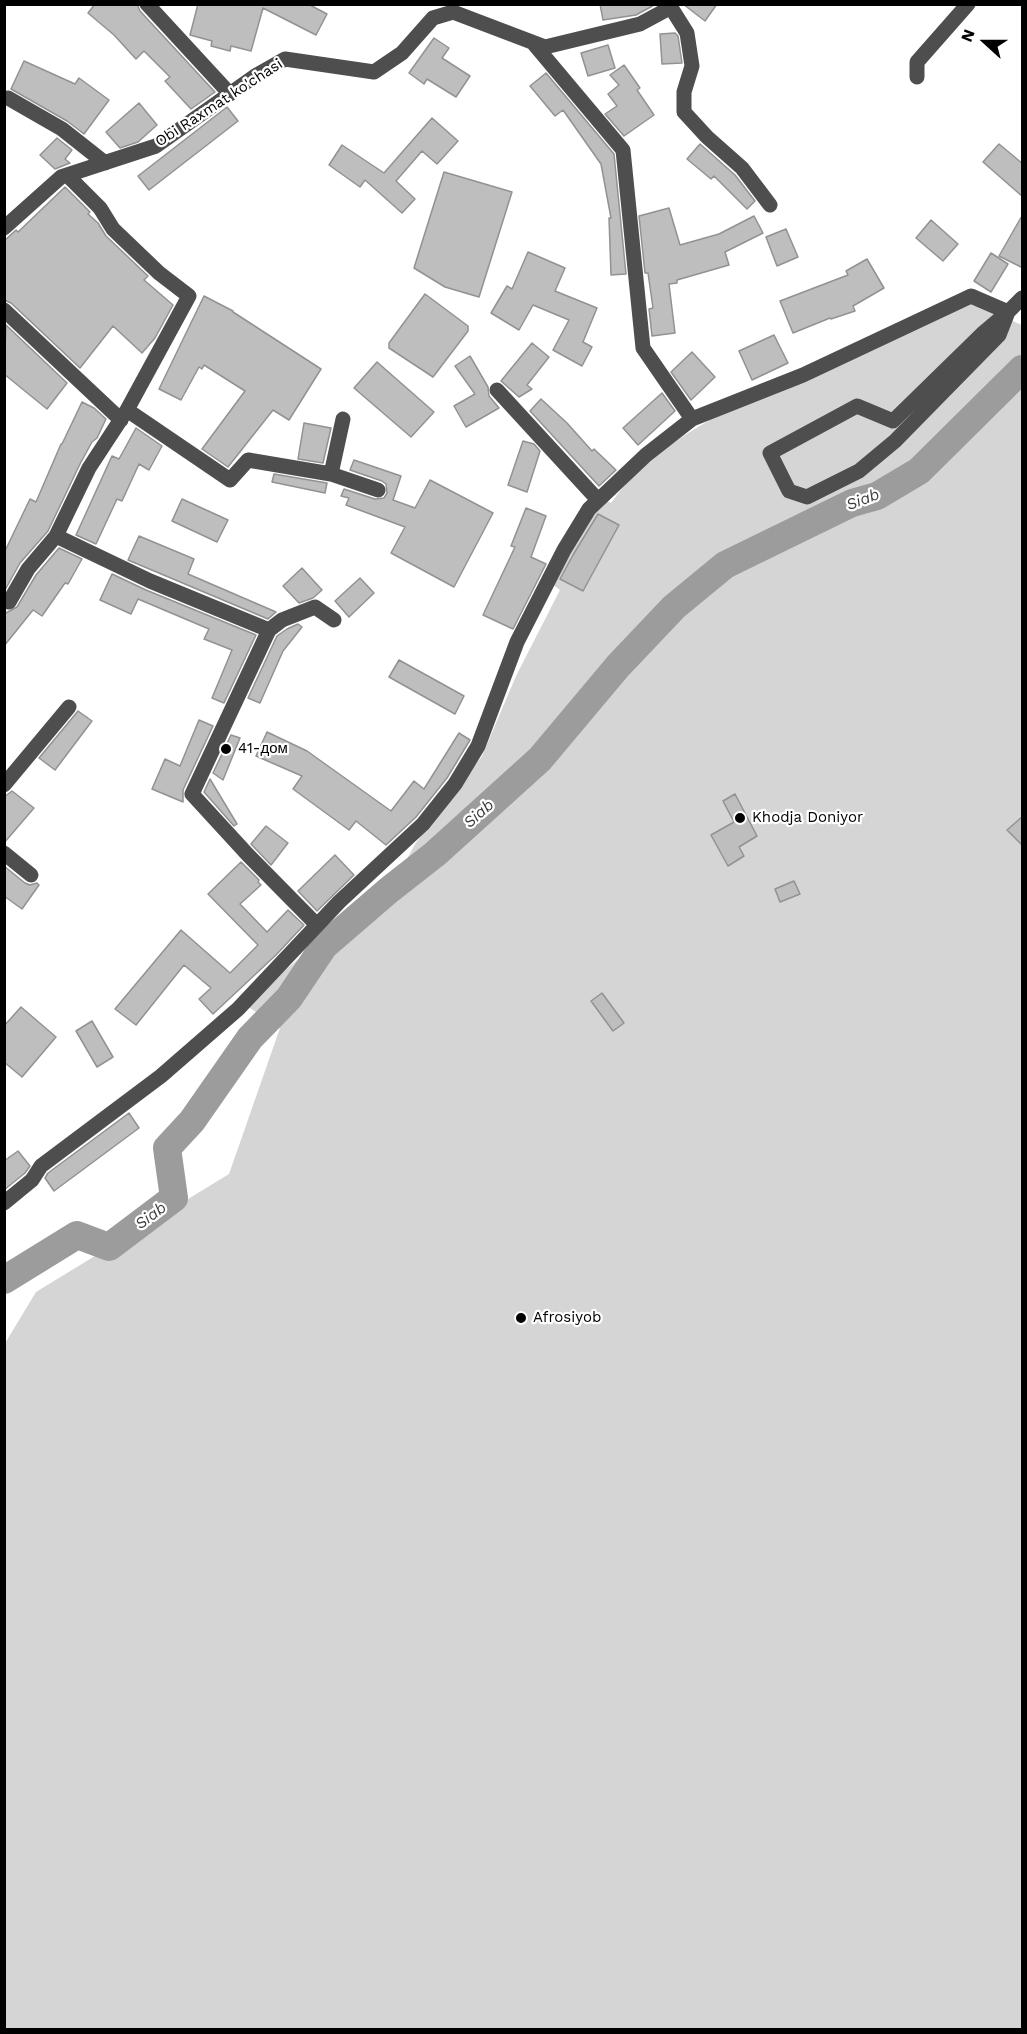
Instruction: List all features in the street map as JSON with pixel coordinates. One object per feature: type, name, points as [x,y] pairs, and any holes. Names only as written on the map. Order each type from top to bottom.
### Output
[{"type":"street","points":[[147,4],[230,93]]},
{"type":"street","points":[[917,77],[917,62],[968,4]]},
{"type":"street","points":[[670,5],[687,33],[692,66],[684,92],[684,112],[741,168],[770,205]]},
{"type":"street","name":"Obi Raxmat ko'chasi","points":[[4,228],[61,177],[156,146],[230,93],[285,59],[374,72],[402,52],[433,18],[450,8],[545,47],[640,24],[666,10],[670,5]]},
{"type":"street","points":[[534,44],[623,150],[643,348],[692,419]]},
{"type":"street","points":[[8,98],[62,129],[105,164]]},
{"type":"street","points":[[4,600],[9,602],[28,569],[56,537],[89,468],[124,415],[189,296],[159,273],[113,229],[100,208],[67,175]]},
{"type":"street","points":[[4,1203],[32,1180],[41,1166],[162,1076],[238,1009],[339,902],[423,824],[455,784],[478,746],[517,642],[564,550],[588,509],[646,455],[692,419],[803,375],[971,296],[1008,312]]},
{"type":"street","points":[[1008,312],[999,335],[895,441],[859,471],[807,497],[789,491],[770,453],[857,406],[893,421],[982,334],[1023,298]]},
{"type":"street","points":[[4,310],[124,415],[230,480],[248,460],[331,474],[378,490]]},
{"type":"street","points":[[497,390],[598,500]]},
{"type":"street","points":[[331,474],[343,419]]},
{"type":"street","points":[[56,537],[150,581],[268,630]]},
{"type":"street","points":[[317,925],[192,794],[268,630],[282,620],[315,607],[334,620]]},
{"type":"street","points":[[4,785],[69,707]]},
{"type":"street","points":[[4,853],[31,875]]},
{"type":"shaded area","name":"Afrosiyob","points":[[954,296],[1022,325],[1022,2029],[5,2030],[4,1345],[36,1292],[229,1174],[280,1028],[244,1004],[397,878],[415,844],[482,756],[516,676],[560,590],[553,585],[602,499],[611,503],[651,460],[724,412]]},
{"type":"building","points":[[95,4],[137,4],[140,11],[215,92],[191,109],[165,81],[170,77],[144,51],[136,59],[114,35],[88,13]]},
{"type":"building","points":[[198,4],[308,4],[327,14],[316,35],[263,8],[251,51],[231,46],[230,51],[211,46],[212,41],[190,35]]},
{"type":"building","points":[[600,4],[656,4],[636,15],[603,20]]},
{"type":"building","points":[[683,4],[717,4],[705,21]]},
{"type":"building","points":[[675,33],[678,36],[682,63],[662,64],[660,34]]},
{"type":"building","points":[[434,38],[449,48],[442,58],[470,76],[456,97],[427,79],[424,84],[409,73]]},
{"type":"building","points":[[608,45],[615,68],[588,76],[581,53]]},
{"type":"building","points":[[24,61],[75,84],[79,78],[109,100],[84,134],[67,121],[11,89]]},
{"type":"building","points":[[624,65],[640,88],[637,90],[654,115],[624,136],[605,114],[617,106],[608,94],[619,85],[610,75]]},
{"type":"building","points":[[546,73],[614,154],[626,274],[611,275],[609,218],[611,218],[601,164],[563,110],[555,116],[530,86]]},
{"type":"building","points":[[139,103],[157,125],[138,142],[120,148],[106,132]]},
{"type":"building","points":[[227,107],[238,121],[149,190],[138,176]]},
{"type":"building","points":[[432,118],[458,141],[437,164],[422,151],[396,181],[415,199],[402,213],[365,180],[360,187],[329,165],[342,145],[384,173]]},
{"type":"building","points":[[57,138],[72,150],[65,159],[70,163],[55,169],[40,155]]},
{"type":"building","points":[[700,144],[735,175],[755,201],[747,209],[714,176],[711,179],[687,159]]},
{"type":"building","points":[[999,144],[1023,164],[1023,197],[983,162]]},
{"type":"building","points":[[444,172],[512,192],[479,297],[445,287],[414,268]]},
{"type":"building","points":[[65,187],[90,212],[88,214],[98,223],[106,236],[148,276],[144,280],[173,305],[155,338],[142,353],[113,326],[80,368],[11,303],[4,300],[4,241],[16,230],[18,232]]},
{"type":"building","points":[[669,208],[680,245],[719,234],[754,216],[763,233],[725,252],[729,265],[669,284],[675,333],[652,336],[649,309],[653,308],[648,273],[645,273],[639,216]]},
{"type":"building","points":[[1023,214],[1023,268],[999,256]]},
{"type":"building","points":[[931,220],[958,244],[943,261],[916,238]]},
{"type":"building","points":[[786,229],[798,257],[777,266],[766,237]]},
{"type":"building","points":[[528,252],[565,268],[555,291],[597,308],[583,342],[592,347],[582,366],[553,350],[569,320],[533,305],[519,330],[491,313],[507,286],[512,289]]},
{"type":"building","points":[[991,253],[1008,264],[991,292],[974,281]]},
{"type":"building","points":[[867,259],[884,288],[853,306],[855,311],[793,333],[780,301],[848,275],[846,271]]},
{"type":"building","points":[[425,294],[468,326],[468,331],[433,377],[389,348],[389,343]]},
{"type":"building","points":[[204,296],[233,311],[321,369],[289,420],[273,410],[228,467],[202,449],[245,391],[204,365],[202,369],[199,367],[181,400],[159,389]]},
{"type":"building","points":[[6,325],[67,383],[47,409],[4,374]]},
{"type":"building","points":[[774,335],[788,363],[752,380],[739,351]]},
{"type":"building","points":[[532,343],[549,357],[527,385],[532,389],[519,397],[501,381]]},
{"type":"building","points":[[692,352],[715,377],[691,400],[671,372]]},
{"type":"building","points":[[470,356],[488,387],[489,396],[499,408],[466,427],[454,406],[475,394],[455,366]]},
{"type":"building","points":[[377,362],[434,412],[411,437],[354,388]]},
{"type":"building","points":[[662,393],[675,411],[638,445],[623,428]]},
{"type":"building","points":[[541,399],[592,451],[594,449],[616,470],[599,486],[530,411]]},
{"type":"building","points":[[82,402],[94,408],[106,419],[80,464],[48,531],[20,563],[5,590],[4,553],[30,499],[36,502]]},
{"type":"building","points":[[304,423],[331,428],[323,463],[298,459]]},
{"type":"building","points":[[136,428],[162,446],[149,470],[139,464],[122,501],[117,499],[96,544],[76,535],[112,456],[119,459]]},
{"type":"building","points":[[523,441],[534,444],[540,451],[527,492],[508,485]]},
{"type":"building","points":[[354,460],[401,476],[393,500],[415,508],[430,480],[493,513],[454,587],[391,553],[405,527],[346,505],[349,498],[341,496],[344,489],[375,499],[384,498],[387,493],[386,484],[382,481],[350,470]]},
{"type":"building","points":[[274,474],[327,483],[325,493],[272,482]]},
{"type":"building","points":[[182,499],[228,520],[217,542],[172,521]]},
{"type":"building","points":[[526,508],[546,516],[531,557],[546,564],[513,629],[483,615],[515,547],[511,546]]},
{"type":"building","points":[[598,514],[619,525],[583,591],[560,579]]},
{"type":"building","points":[[139,536],[194,559],[188,574],[276,612],[268,619],[128,560]]},
{"type":"building","points":[[59,548],[82,559],[68,584],[65,583],[42,616],[33,610],[4,646],[4,614],[17,607],[36,575]]},
{"type":"building","points":[[302,568],[322,590],[313,598],[299,603],[283,586]]},
{"type":"building","points":[[112,574],[256,635],[224,703],[212,698],[232,650],[204,639],[209,629],[138,599],[131,614],[100,600]]},
{"type":"building","points":[[360,578],[374,593],[349,617],[335,601]]},
{"type":"building","points":[[298,624],[302,627],[283,651],[260,703],[248,698],[277,636]]},
{"type":"building","points":[[399,660],[464,696],[455,714],[389,677]]},
{"type":"building","points":[[78,711],[92,721],[55,770],[39,758]]},
{"type":"building","points":[[199,720],[213,726],[183,790],[183,802],[152,789],[165,759],[180,766]]},
{"type":"building","points":[[267,732],[307,751],[391,811],[414,781],[424,789],[459,733],[470,740],[447,778],[416,817],[386,845],[356,821],[349,830],[293,789],[302,776],[256,756]]},
{"type":"building","points":[[231,735],[240,738],[223,780],[213,773]]},
{"type":"building","points":[[210,779],[237,824],[234,826],[204,792]]},
{"type":"building","points":[[12,791],[34,808],[4,843],[4,797]]},
{"type":"building","points":[[735,794],[757,836],[739,847],[744,856],[728,866],[711,835],[734,822],[723,801]]},
{"type":"building","points":[[1023,816],[1023,846],[1007,830]]},
{"type":"building","points":[[266,826],[288,843],[271,865],[251,844]]},
{"type":"building","points":[[335,855],[354,875],[317,911],[298,891]]},
{"type":"building","points":[[241,862],[261,885],[240,904],[267,932],[288,910],[304,925],[276,955],[213,1014],[199,999],[211,988],[184,965],[136,1025],[115,1009],[181,930],[230,973],[258,945],[208,894]]},
{"type":"building","points":[[4,866],[25,883],[39,885],[22,909],[4,896]]},
{"type":"building","points":[[794,881],[800,894],[780,902],[775,889]]},
{"type":"building","points":[[602,993],[624,1023],[613,1031],[591,1001]]},
{"type":"building","points":[[21,1007],[56,1037],[22,1077],[4,1062],[4,1026]]},
{"type":"building","points":[[92,1021],[113,1057],[97,1067],[76,1031]]},
{"type":"building","points":[[129,1113],[139,1128],[54,1191],[45,1178],[48,1173]]},
{"type":"building","points":[[18,1151],[30,1166],[4,1190],[4,1161]]},
{"type":"waterway","name":"Siab","points":[[4,1280],[77,1235],[109,1247],[174,1198],[167,1148],[192,1121],[250,1038],[289,998],[324,946],[435,854],[540,759],[618,666],[674,607],[725,565],[852,503],[877,496],[919,471],[1022,369]]},
{"type":"place","name":"41-дом","points":[[226,749]]},
{"type":"place","name":"Khodja Doniyor","points":[[740,818]]},
{"type":"place","name":"Afrosiyob","points":[[521,1318]]}]
